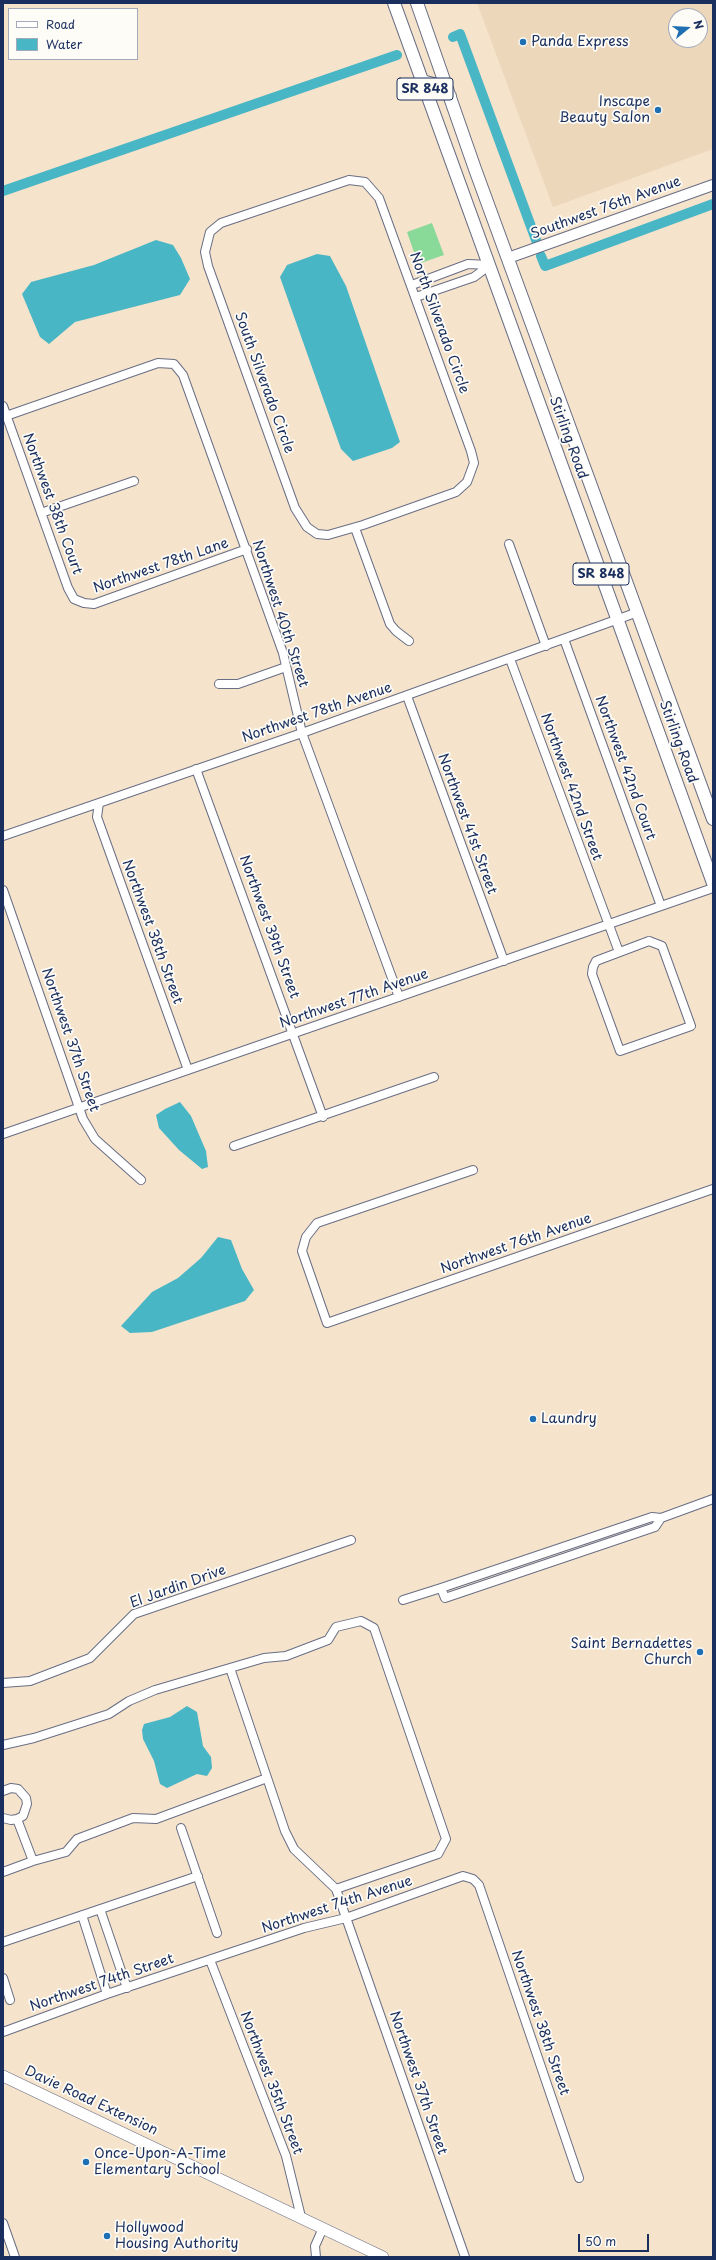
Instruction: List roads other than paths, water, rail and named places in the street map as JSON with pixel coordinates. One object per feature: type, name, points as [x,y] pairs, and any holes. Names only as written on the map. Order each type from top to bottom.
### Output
[{"type":"main road","name":"Stirling Road","points":[[394,3],[713,883]]},
{"type":"main road","name":"Stirling Road","points":[[417,3],[508,258],[713,819]]},
{"type":"main road","points":[[422,80],[437,85],[450,96]]},
{"type":"main road","points":[[490,265],[503,270],[518,283]]},
{"type":"main road","name":"Davie Road Extension","points":[[3,2076],[383,2257]]},
{"type":"street","name":"North Silverado Circle","points":[[207,238],[215,227],[228,220],[338,182],[355,180],[365,182],[380,198],[472,451],[473,468],[470,478],[461,488],[451,494],[354,528]]},
{"type":"street","name":"Southwest 76th Avenue","points":[[508,258],[713,185]]},
{"type":"street","name":"South Silverado Circle","points":[[207,238],[205,252],[208,266],[295,508],[303,523],[312,531],[328,535],[354,528]]},
{"type":"street","points":[[412,285],[468,264],[490,265]]},
{"type":"street","points":[[416,297],[474,277],[490,265]]},
{"type":"street","name":"Northwest 40th Street","points":[[6,416],[158,363],[174,364],[182,375],[246,549],[286,666],[302,733],[399,997]]},
{"type":"street","name":"Northwest 38th Court","points":[[3,406],[68,588],[74,599],[84,603]]},
{"type":"street","points":[[41,513],[134,481]]},
{"type":"street","points":[[354,528],[390,624],[396,631],[409,641]]},
{"type":"street","points":[[509,544],[546,646]]},
{"type":"street","name":"Northwest 78th Lane","points":[[84,603],[94,604],[246,549]]},
{"type":"street","name":"Northwest 78th Avenue","points":[[3,836],[407,696],[638,612]]},
{"type":"street","name":"Northwest 42nd Court","points":[[564,640],[661,906]]},
{"type":"street","name":"Northwest 42nd Street","points":[[510,659],[619,952]]},
{"type":"street","points":[[219,684],[238,684],[286,666]]},
{"type":"street","name":"Northwest 41st Street","points":[[407,696],[504,961]]},
{"type":"street","name":"Northwest 39th Street","points":[[196,769],[294,1034],[323,1117]]},
{"type":"street","name":"Northwest 38th Street","points":[[99,803],[97,817],[188,1070]]},
{"type":"street","name":"Northwest 77th Avenue","points":[[3,1134],[713,888]]},
{"type":"street","name":"Northwest 37th Street","points":[[3,890],[83,1119],[95,1139],[140,1180]]},
{"type":"street","points":[[649,941],[662,946],[691,1026],[620,1051],[592,974],[596,961],[619,952],[649,941]]},
{"type":"street","points":[[234,1146],[323,1117],[434,1077]]},
{"type":"street","name":"Northwest 76th Avenue","points":[[473,1170],[317,1223],[306,1237],[302,1251],[327,1323],[713,1189]]},
{"type":"street","points":[[403,1600],[441,1588],[445,1598],[655,1527],[661,1518],[713,1499]]},
{"type":"street","name":"El Jardin Drive","points":[[3,1682],[30,1681],[90,1658],[134,1614],[351,1540]]},
{"type":"street","points":[[3,1745],[34,1738],[109,1714],[129,1701],[155,1690],[264,1658],[286,1656],[328,1640],[336,1627],[361,1621],[374,1628],[446,1839],[438,1854],[336,1889],[294,1849],[285,1831],[230,1668]]},
{"type":"street","points":[[3,1872],[33,1860],[66,1852],[77,1839],[133,1818],[156,1819],[267,1778]]},
{"type":"street","points":[[3,1818],[11,1820],[17,1819],[26,1811],[26,1798],[18,1789],[4,1788]]},
{"type":"street","points":[[17,1819],[33,1860]]},
{"type":"street","points":[[181,1828],[217,1933]]},
{"type":"street","points":[[3,1942],[198,1876]]},
{"type":"street","name":"Northwest 74th Avenue","points":[[210,1960],[304,1928],[346,1918],[463,1876],[473,1879]]},
{"type":"street","name":"Northwest 38th Street","points":[[473,1879],[480,1885],[579,2178]]},
{"type":"street","name":"Northwest 37th Street","points":[[336,1889],[465,2257]]},
{"type":"street","points":[[100,1909],[127,1988]]},
{"type":"street","points":[[82,1915],[108,1994]]},
{"type":"street","name":"Northwest 74th Street","points":[[3,2032],[108,1994],[210,1960]]},
{"type":"street","name":"Northwest 35th Street","points":[[210,1960],[286,2156],[301,2217]]},
{"type":"street","points":[[3,1978],[10,2000]]},
{"type":"street","points":[[3,2223],[15,2257]]},
{"type":"street","points":[[316,2257],[315,2246],[323,2228]]},
{"type":"water","points":[[156,240],[173,245],[181,258],[190,279],[180,295],[75,322],[49,344],[40,337],[22,294],[31,282],[94,265]]},
{"type":"water","points":[[317,254],[330,256],[346,286],[400,442],[392,448],[353,461],[341,449],[280,277],[287,265]]},
{"type":"water","points":[[180,1102],[191,1116],[206,1151],[208,1167],[202,1169],[179,1150],[159,1128],[156,1115]]},
{"type":"water","points":[[218,1237],[231,1240],[242,1269],[254,1290],[245,1301],[152,1332],[130,1333],[121,1326],[152,1292],[178,1278],[201,1258]]},
{"type":"water","points":[[187,1706],[197,1712],[203,1746],[211,1757],[212,1768],[207,1776],[197,1774],[167,1788],[160,1784],[154,1761],[143,1739],[142,1730],[144,1724],[170,1717]]},
{"type":"waterway","points":[[453,37],[460,34],[536,240]]},
{"type":"waterway","points":[[3,191],[397,55]]},
{"type":"waterway","points":[[541,256],[545,266],[713,204]]},
{"type":"place","name":"Panda Express","points":[[523,42]]},
{"type":"place","name":"Inscape Beauty Salon","points":[[658,110]]},
{"type":"place","name":"Laundry","points":[[533,1419]]},
{"type":"place","name":"Saint Bernadettes Church","points":[[700,1652]]},
{"type":"place","name":"Once-Upon-A-Time Elementary School","points":[[86,2162]]},
{"type":"place","name":"Hollywood Housing Authority","points":[[107,2236]]}]
